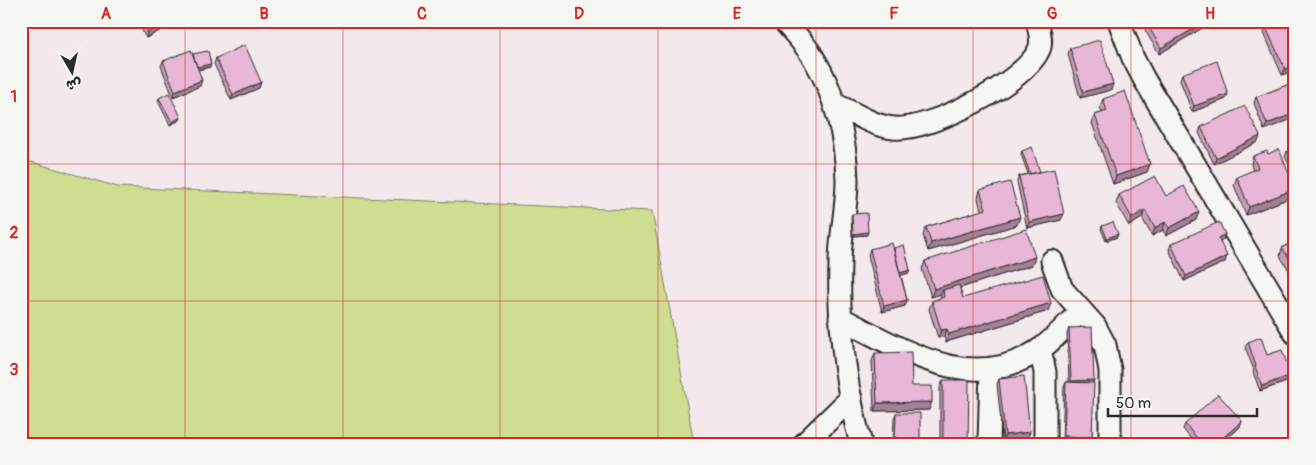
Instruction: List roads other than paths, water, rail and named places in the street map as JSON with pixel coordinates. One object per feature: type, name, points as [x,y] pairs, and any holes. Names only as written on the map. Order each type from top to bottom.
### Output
[{"type":"street","points":[[784,21],[812,56],[824,80],[834,104],[842,138],[847,182],[840,262],[840,318],[844,357],[861,444]]},
{"type":"street","points":[[834,104],[851,111],[869,122],[895,129],[929,122],[979,102],[1032,62],[1040,47],[1041,33],[1037,21]]},
{"type":"street","points":[[1120,21],[1133,58],[1144,79],[1295,332]]},
{"type":"street","points":[[1052,262],[1062,289],[1100,334],[1109,357],[1110,444]]},
{"type":"street","points":[[840,318],[925,359],[941,365],[974,370],[991,368],[1017,361],[1040,350],[1081,311]]},
{"type":"street","points":[[1040,350],[1045,372],[1045,444]]},
{"type":"street","points":[[990,444],[991,368]]},
{"type":"street","points":[[804,444],[851,398]]}]
